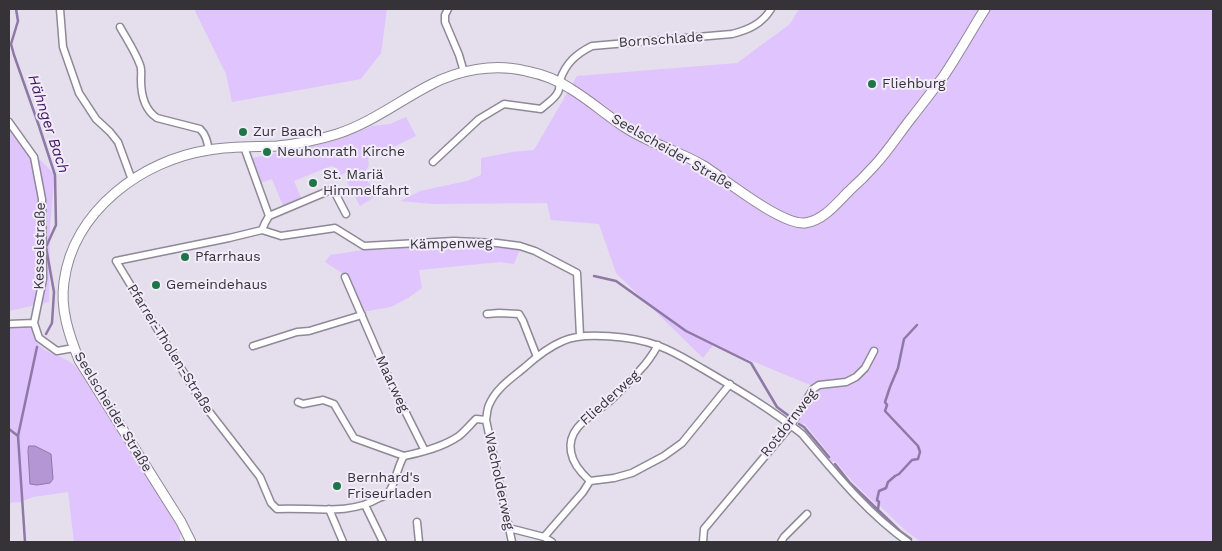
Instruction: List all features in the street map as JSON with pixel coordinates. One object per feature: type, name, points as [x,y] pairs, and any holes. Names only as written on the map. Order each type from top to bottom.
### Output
[{"type":"street","points":[[60,9],[64,47],[79,93],[96,119],[118,142],[132,180]]},
{"type":"street","points":[[448,9],[445,15],[445,22],[464,72]]},
{"type":"street","name":"Bornschlade","points":[[433,162],[479,119],[504,104],[540,109],[552,100],[558,92],[559,82],[574,57],[592,46],[732,34],[752,28],[771,9]]},
{"type":"street","name":"Seelscheider Straße","points":[[191,542],[181,522],[86,371],[74,348],[66,321],[63,284],[71,254],[79,236],[104,202],[132,180],[150,169],[186,155],[209,150],[289,144],[340,133],[373,118],[433,83],[464,72],[491,67],[524,70],[559,82],[571,88],[627,129],[704,166],[773,213],[792,222],[808,223],[824,216],[875,165],[943,76],[986,9]]},
{"type":"street","points":[[120,27],[141,66],[142,92],[152,115],[200,129],[206,138],[209,150]]},
{"type":"street","name":"Kesselstraße","points":[[9,122],[34,157],[42,199],[43,279],[34,323]]},
{"type":"street","points":[[244,147],[269,216]]},
{"type":"street","points":[[262,230],[269,216],[333,189],[346,214]]},
{"type":"street","name":"Kämpenweg","points":[[262,230],[281,236],[335,228],[364,246],[454,241],[497,243],[535,250],[577,273],[580,336]]},
{"type":"street","name":"Pfarrer-Tholen-Straße","points":[[262,230],[116,261],[201,401],[260,477],[271,503],[277,509],[329,509]]},
{"type":"street","name":"Maarweg","points":[[345,277],[391,384],[425,451]]},
{"type":"street","points":[[486,314],[519,314],[537,357]]},
{"type":"street","points":[[253,346],[297,332],[309,332],[362,315]]},
{"type":"street","points":[[9,324],[34,323],[39,338],[57,351],[74,348]]},
{"type":"street","points":[[298,402],[303,404],[323,400],[334,404],[354,438],[404,456],[442,445],[460,435],[476,419],[486,420],[488,406],[496,392],[537,357],[563,340],[580,336],[602,336],[640,340],[658,345],[693,363],[730,384],[791,425],[802,434],[858,499],[908,542]]},
{"type":"street","name":"Fliederweg","points":[[590,481],[582,474],[574,462],[570,445],[572,436],[578,426],[612,400],[641,370],[658,345]]},
{"type":"street","name":"Rotdornweg","points":[[703,542],[704,529],[791,425],[813,389],[819,385],[851,380],[865,368],[874,351]]},
{"type":"street","points":[[544,537],[583,492],[590,481],[614,478],[632,473],[664,456],[682,442],[730,384]]},
{"type":"street","name":"Wacholderweg","points":[[486,420],[512,542]]},
{"type":"street","points":[[343,542],[329,509],[365,506],[388,493],[404,456]]},
{"type":"street","points":[[365,506],[383,542]]},
{"type":"street","points":[[781,542],[807,514]]},
{"type":"street","points":[[417,522],[419,542]]},
{"type":"street","points":[[509,528],[544,537],[552,542]]},
{"type":"shaded area","points":[[194,9],[387,9],[381,53],[361,79],[232,102],[226,74]]},
{"type":"shaded area","points":[[799,9],[1213,9],[1213,542],[921,542],[877,505],[836,462],[833,461],[831,463],[828,459],[831,456],[805,424],[796,423],[820,389],[713,345],[703,358],[616,273],[599,224],[551,220],[547,203],[432,204],[400,201],[420,191],[467,181],[481,175],[481,158],[534,150],[577,76],[737,63],[790,24]]},
{"type":"shaded area","points":[[406,117],[416,136],[368,159],[369,165],[364,174],[376,196],[360,206],[347,181],[355,175],[352,169],[341,175],[337,168],[331,166],[294,181],[302,200],[284,208],[272,179],[260,183],[252,158],[318,145],[343,138],[372,126],[390,124]]},
{"type":"shaded area","points":[[9,128],[55,175],[50,226],[49,302],[9,311]]},
{"type":"shaded area","points":[[445,245],[512,247],[520,249],[514,264],[500,262],[419,270],[422,288],[391,307],[362,312],[347,276],[325,262],[330,255],[363,250],[388,250],[403,247]]},
{"type":"shaded area","points":[[31,326],[40,346],[69,361],[78,369],[159,495],[180,532],[180,542],[74,542],[68,492],[9,503],[9,327]]},
{"type":"shaded area","points":[[29,446],[35,446],[51,454],[53,479],[50,483],[30,484]]},
{"type":"waterway","name":"Hähnger Bach","points":[[16,9],[18,21],[11,44],[55,175],[56,225],[46,247],[54,292],[52,323],[46,334]]},
{"type":"waterway","points":[[594,276],[616,281],[686,331],[751,363],[777,407],[789,416]]},
{"type":"waterway","points":[[878,509],[879,491],[886,488],[888,482],[899,474],[912,460],[918,459],[920,452],[918,446],[885,411],[887,405],[885,402],[898,368],[904,339],[917,325]]},
{"type":"waterway","name":"Hähnger Bach","points":[[18,436],[37,347]]},
{"type":"waterway","points":[[799,424],[804,427],[829,457]]},
{"type":"waterway","points":[[9,429],[18,436],[26,542]]},
{"type":"waterway","points":[[835,464],[850,483],[900,531],[911,539]]},
{"type":"place","name":"Fliehburg","points":[[872,84]]},
{"type":"place","name":"Zur Baach","points":[[243,132]]},
{"type":"place","name":"Neuhonrath Kirche","points":[[267,152]]},
{"type":"place","name":"St. Mariä Himmelfahrt","points":[[313,183]]},
{"type":"place","name":"Pfarrhaus","points":[[185,257]]},
{"type":"place","name":"Gemeindehaus","points":[[156,285]]},
{"type":"place","name":"Bernhard's Friseurladen","points":[[337,486]]}]
